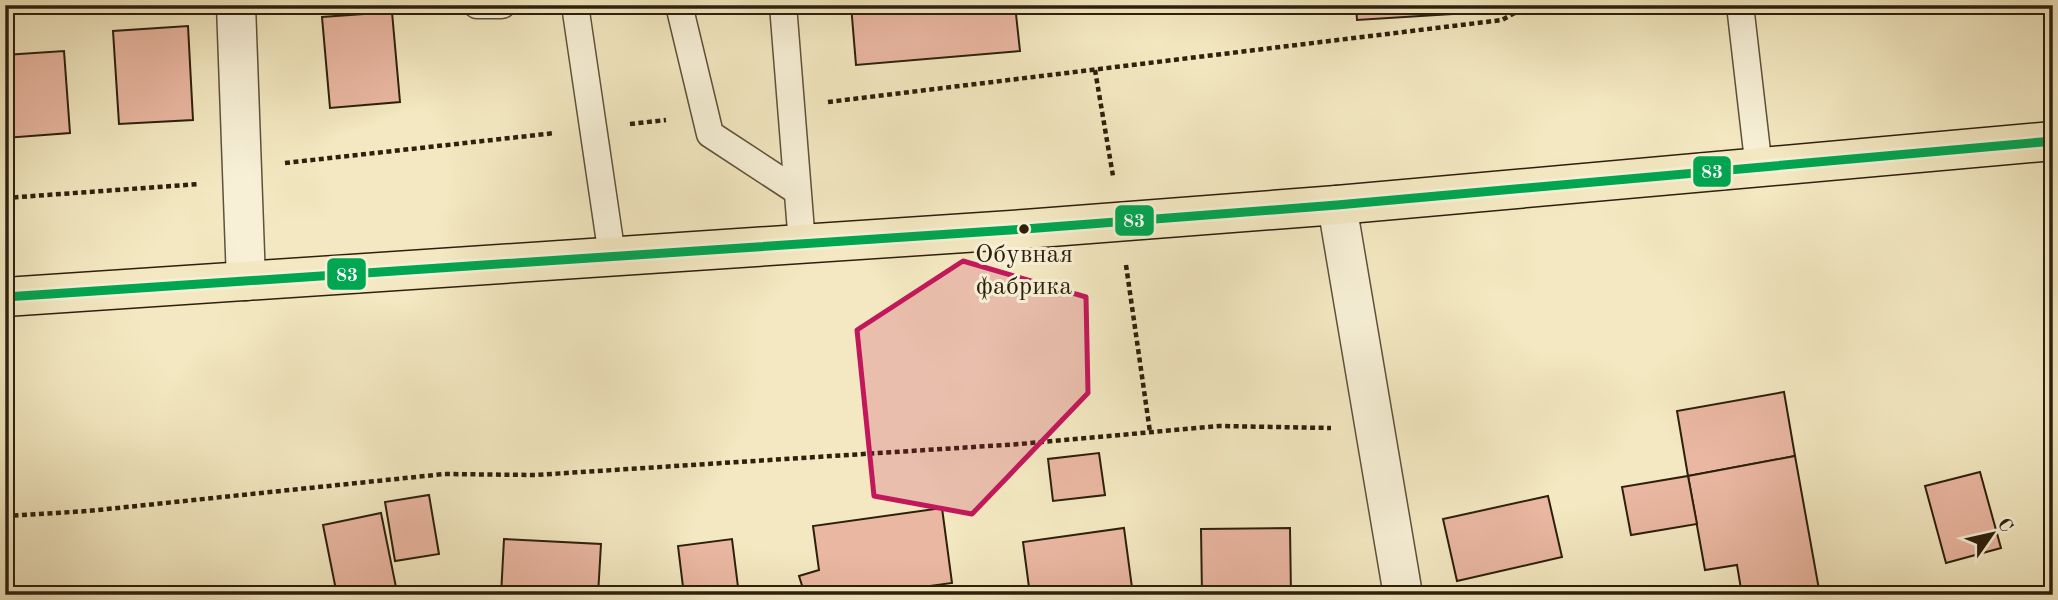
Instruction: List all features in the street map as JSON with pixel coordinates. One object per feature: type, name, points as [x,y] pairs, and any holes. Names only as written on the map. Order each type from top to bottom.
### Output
[{"type":"main road","points":[[5,297],[1337,205],[2053,141]]},
{"type":"street","points":[[236,5],[246,281]]},
{"type":"street","points":[[1337,205],[1403,595]]},
{"type":"lane","points":[[477,5],[502,5]]},
{"type":"lane","points":[[575,5],[612,256]]},
{"type":"lane","points":[[679,5],[710,134],[797,191]]},
{"type":"lane","points":[[783,5],[802,244]]},
{"type":"lane","points":[[1740,5],[1759,169]]},
{"type":"path","points":[[1095,70],[1502,20],[1529,5]]},
{"type":"path","points":[[5,198],[243,181]]},
{"type":"path","points":[[1130,305],[1150,432]]},
{"type":"path","points":[[5,516],[88,511],[444,474],[535,475],[1020,444],[1219,426],[1336,428]]},
{"type":"highlighted area","points":[[963,261],[1086,297],[1088,393],[972,514],[874,496],[857,330]]},
{"type":"building","points":[[851,5],[1015,5],[1020,51],[856,65]]},
{"type":"building","points":[[1356,5],[1451,5],[1452,14],[1357,20]]},
{"type":"building","points":[[1801,5],[1863,5],[1801,11]]},
{"type":"building","points":[[392,12],[400,102],[330,108],[322,17]]},
{"type":"building","points":[[188,26],[193,120],[119,124],[113,31]]},
{"type":"building","points":[[64,51],[70,133],[5,138],[5,55]]},
{"type":"building","points":[[1784,392],[1795,456],[1688,476],[1677,411]]},
{"type":"building","points":[[1099,453],[1105,495],[1053,501],[1048,459]]},
{"type":"building","points":[[1795,456],[1820,595],[1742,595],[1737,565],[1705,570],[1688,476]]},
{"type":"building","points":[[1980,472],[2001,548],[1946,563],[1925,486]]},
{"type":"building","points":[[1688,476],[1697,524],[1631,535],[1622,487]]},
{"type":"building","points":[[429,495],[439,554],[395,561],[385,502]]},
{"type":"building","points":[[1548,496],[1562,557],[1457,581],[1443,519]]},
{"type":"building","points":[[942,508],[952,583],[864,595],[805,595],[799,576],[819,570],[813,526]]},
{"type":"building","points":[[381,513],[397,592],[337,595],[323,525]]},
{"type":"building","points":[[1124,528],[1133,595],[1030,595],[1023,542]]},
{"type":"building","points":[[1290,528],[1291,595],[1202,595],[1201,529]]},
{"type":"building","points":[[504,539],[601,544],[598,595],[501,595]]},
{"type":"building","points":[[732,539],[739,595],[684,595],[678,546]]},
{"type":"building","points":[[10,562],[16,595],[5,595],[5,563]]},
{"type":"transit line","name":"83","points":[[5,297],[1025,229],[1337,205],[2053,141]]},
{"type":"place","name":"Обувная фабрика","points":[[1024,229]]}]
